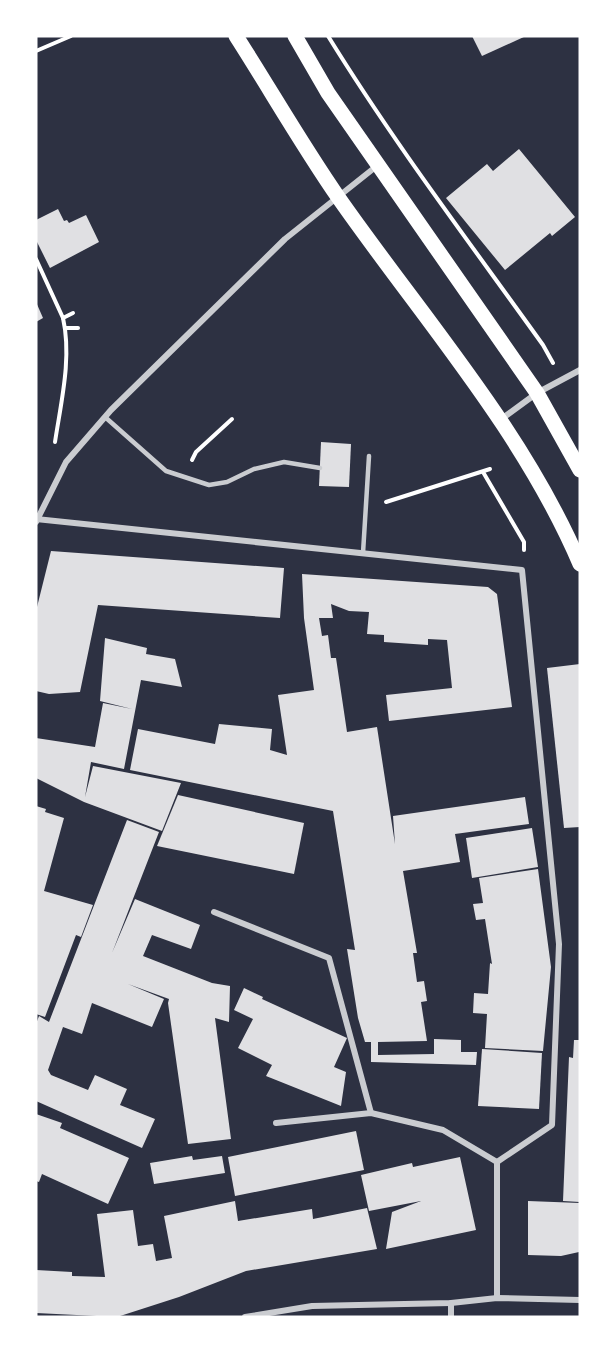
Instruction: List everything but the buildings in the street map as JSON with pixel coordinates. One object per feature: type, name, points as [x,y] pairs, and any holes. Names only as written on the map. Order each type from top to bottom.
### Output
[{"type":"main road","points":[[236,36],[338,197],[500,420],[554,509],[580,564]]},
{"type":"main road","points":[[295,36],[328,93],[537,393],[580,470]]},
{"type":"street","points":[[378,165],[285,239],[105,417],[66,462],[36,520],[522,570],[559,944],[552,1125],[496,1162]]},
{"type":"street","points":[[500,420],[537,393],[580,370]]},
{"type":"street","points":[[214,912],[329,958],[371,1113]]},
{"type":"street","points":[[276,1123],[371,1113],[442,1130],[496,1162]]},
{"type":"street","points":[[496,1162],[497,1298]]},
{"type":"street","points":[[244,1317],[312,1306],[451,1303],[497,1298],[580,1300]]},
{"type":"street","points":[[451,1303],[451,1317]]},
{"type":"lane","points":[[105,417],[166,471],[209,485],[227,482],[254,469],[284,462],[320,468]]},
{"type":"lane","points":[[363,553],[369,456]]},
{"type":"path","points":[[36,51],[71,36]]},
{"type":"path","points":[[328,36],[410,160],[543,345]]},
{"type":"path","points":[[37,257],[63,318],[65,328],[64,385],[54,446],[66,462]]},
{"type":"path","points":[[63,318],[73,313]]},
{"type":"path","points":[[65,328],[78,328]]},
{"type":"path","points":[[182,476],[196,452],[232,419]]},
{"type":"path","points":[[366,508],[490,469]]},
{"type":"path","points":[[483,472],[525,542]]}]
